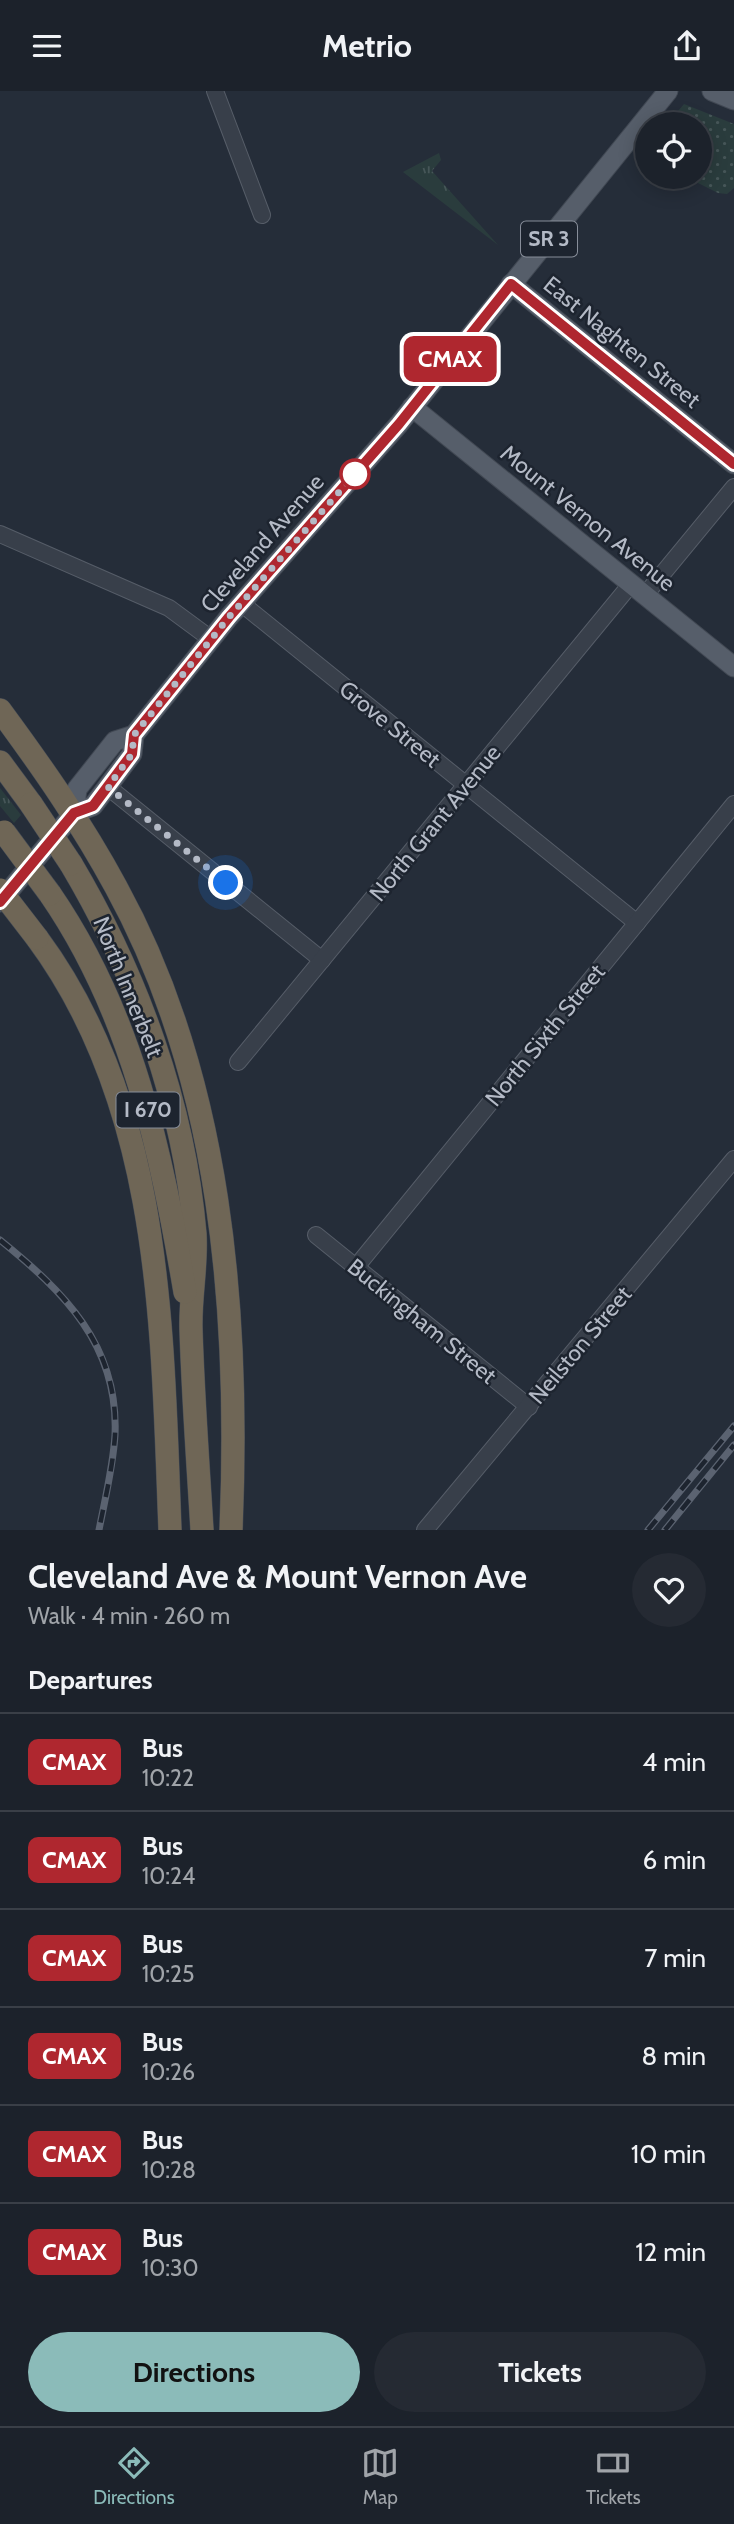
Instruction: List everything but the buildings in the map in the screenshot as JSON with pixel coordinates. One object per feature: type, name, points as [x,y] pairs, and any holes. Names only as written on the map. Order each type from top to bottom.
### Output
[{"type":"highway","points":[[0,710],[74,813],[117,888],[149,954],[192,1080],[220,1232],[228,1300],[233,1485],[231,1530]]},
{"type":"highway","name":"North Innerbelt","points":[[0,762],[82,882],[107,928],[139,1001],[162,1067],[181,1146],[195,1245],[196,1271],[191,1326],[201,1527]]},
{"type":"highway","name":"I 670","points":[[0,828],[60,909],[117,1017],[138,1073],[156,1138],[191,1326]]},
{"type":"highway","points":[[0,890],[37,938],[77,1002],[107,1063],[123,1110],[142,1184],[155,1274],[165,1395],[170,1530]]},
{"type":"main road","name":"Cleveland Avenue","points":[[0,902],[74,813],[93,806],[132,754],[134,735],[211,639],[412,407],[668,91]]},
{"type":"main road","points":[[712,91],[734,100]]},
{"type":"main road","name":"East Naghten Street","points":[[511,284],[731,455]]},
{"type":"main road","name":"Mount Vernon Avenue","points":[[412,407],[734,667]]},
{"type":"main road","name":"Cleveland Avenue","points":[[74,813],[77,789],[115,741],[134,735]]},
{"type":"street","points":[[215,91],[262,215]]},
{"type":"street","name":"North Grant Avenue","points":[[238,1062],[466,785],[638,589],[734,487]]},
{"type":"street","points":[[0,534],[169,608],[211,639]]},
{"type":"street","name":"Grove Street","points":[[241,603],[637,923]]},
{"type":"street","points":[[108,787],[322,960]]},
{"type":"street","name":"North Sixth Street","points":[[356,1267],[734,804]]},
{"type":"street","name":"Neilston Street","points":[[425,1530],[734,1159]]},
{"type":"street","name":"Buckingham Street","points":[[316,1234],[529,1407]]},
{"type":"green space","points":[[684,104],[704,112],[677,112]]},
{"type":"green space","points":[[712,115],[734,124],[734,188],[727,194],[710,189]]},
{"type":"green space","points":[[439,153],[441,160],[432,171],[498,245],[403,172]]},
{"type":"green space","points":[[0,788],[21,815],[14,823],[0,806]]},
{"type":"railway","points":[[0,1240],[66,1301],[97,1347],[108,1374],[114,1403],[115,1435],[99,1530]]},
{"type":"railway","points":[[648,1530],[734,1426]]},
{"type":"railway","points":[[665,1530],[734,1445]]},
{"type":"bus line","name":"CMAX","points":[[0,902],[74,813],[93,806],[132,754],[134,735],[229,617],[399,424],[511,284],[734,464]]},
{"type":"route","points":[[226,883],[108,787],[132,754],[134,735],[229,617],[355,474]]}]
